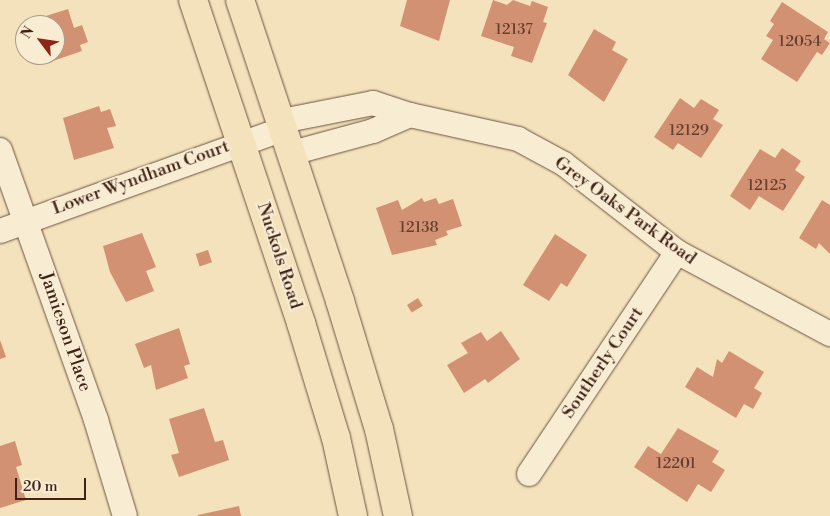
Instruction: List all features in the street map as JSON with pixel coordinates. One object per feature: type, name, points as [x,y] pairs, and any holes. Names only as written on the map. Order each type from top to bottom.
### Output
[{"type":"main road","name":"Nuckols Road","points":[[193,0],[242,141],[336,438],[353,516]]},
{"type":"main road","points":[[240,0],[286,134],[379,429],[398,516]]},
{"type":"street","name":"Grey Oaks Park Road","points":[[286,134],[374,103],[410,114],[518,138],[564,164],[677,252],[830,334]]},
{"type":"street","points":[[286,134],[373,131],[410,114]]},
{"type":"street","name":"Lower Wyndham Court","points":[[0,231],[242,141],[286,134]]},
{"type":"street","name":"Jamieson Place","points":[[0,150],[26,220],[125,516]]},
{"type":"street","name":"Southerly Court","points":[[529,474],[677,252]]},
{"type":"building","points":[[407,0],[450,0],[439,41],[400,26]]},
{"type":"building","points":[[493,0],[507,5],[513,0],[530,6],[532,1],[548,7],[543,22],[547,23],[532,63],[511,56],[514,47],[481,36]]},
{"type":"building","points":[[782,2],[828,32],[824,39],[830,43],[822,55],[817,52],[797,82],[761,59],[773,40],[766,36],[774,24],[770,21]]},
{"type":"building","points":[[68,9],[74,28],[82,25],[88,42],[80,45],[82,51],[65,57],[65,15],[49,15]]},
{"type":"building","points":[[594,29],[616,42],[612,50],[628,59],[604,102],[568,75]]},
{"type":"building","points":[[680,98],[694,108],[701,99],[719,110],[713,119],[723,125],[701,158],[678,143],[673,150],[654,137]]},
{"type":"building","points":[[99,106],[101,112],[110,109],[116,126],[107,128],[114,148],[74,160],[63,118]]},
{"type":"building","points":[[782,148],[801,161],[795,170],[805,177],[783,211],[759,196],[750,210],[730,196],[760,149],[775,158]]},
{"type":"building","points":[[422,198],[424,202],[436,198],[439,204],[453,199],[462,226],[446,231],[448,235],[435,240],[437,245],[392,255],[376,208],[398,200],[402,210]]},
{"type":"building","points":[[822,200],[830,205],[830,254],[819,243],[816,249],[799,238]]},
{"type":"building","points":[[142,233],[156,267],[146,271],[154,291],[126,302],[110,272],[103,246]]},
{"type":"building","points":[[555,234],[587,255],[567,287],[561,283],[549,301],[523,285]]},
{"type":"building","points":[[208,250],[212,262],[200,266],[196,254]]},
{"type":"building","points":[[418,298],[423,306],[412,313],[407,305]]},
{"type":"building","points":[[179,328],[190,364],[184,366],[188,378],[156,390],[151,365],[144,368],[135,344]]},
{"type":"building","points":[[501,331],[520,359],[488,383],[485,379],[464,393],[447,365],[468,353],[461,343],[481,332],[487,341]]},
{"type":"building","points":[[0,340],[6,357],[0,359]]},
{"type":"building","points":[[729,351],[764,372],[754,388],[762,393],[753,409],[744,404],[736,418],[685,387],[697,367],[713,377],[717,359],[722,363]]},
{"type":"building","points":[[204,408],[215,442],[223,440],[229,460],[179,477],[171,455],[179,453],[169,419]]},
{"type":"building","points":[[678,428],[719,451],[712,462],[725,470],[711,492],[698,484],[687,502],[634,467],[648,446],[661,454]]},
{"type":"building","points":[[15,441],[22,465],[16,467],[26,500],[0,508],[0,446]]},
{"type":"building","points":[[239,506],[241,516],[198,516],[198,515]]}]
